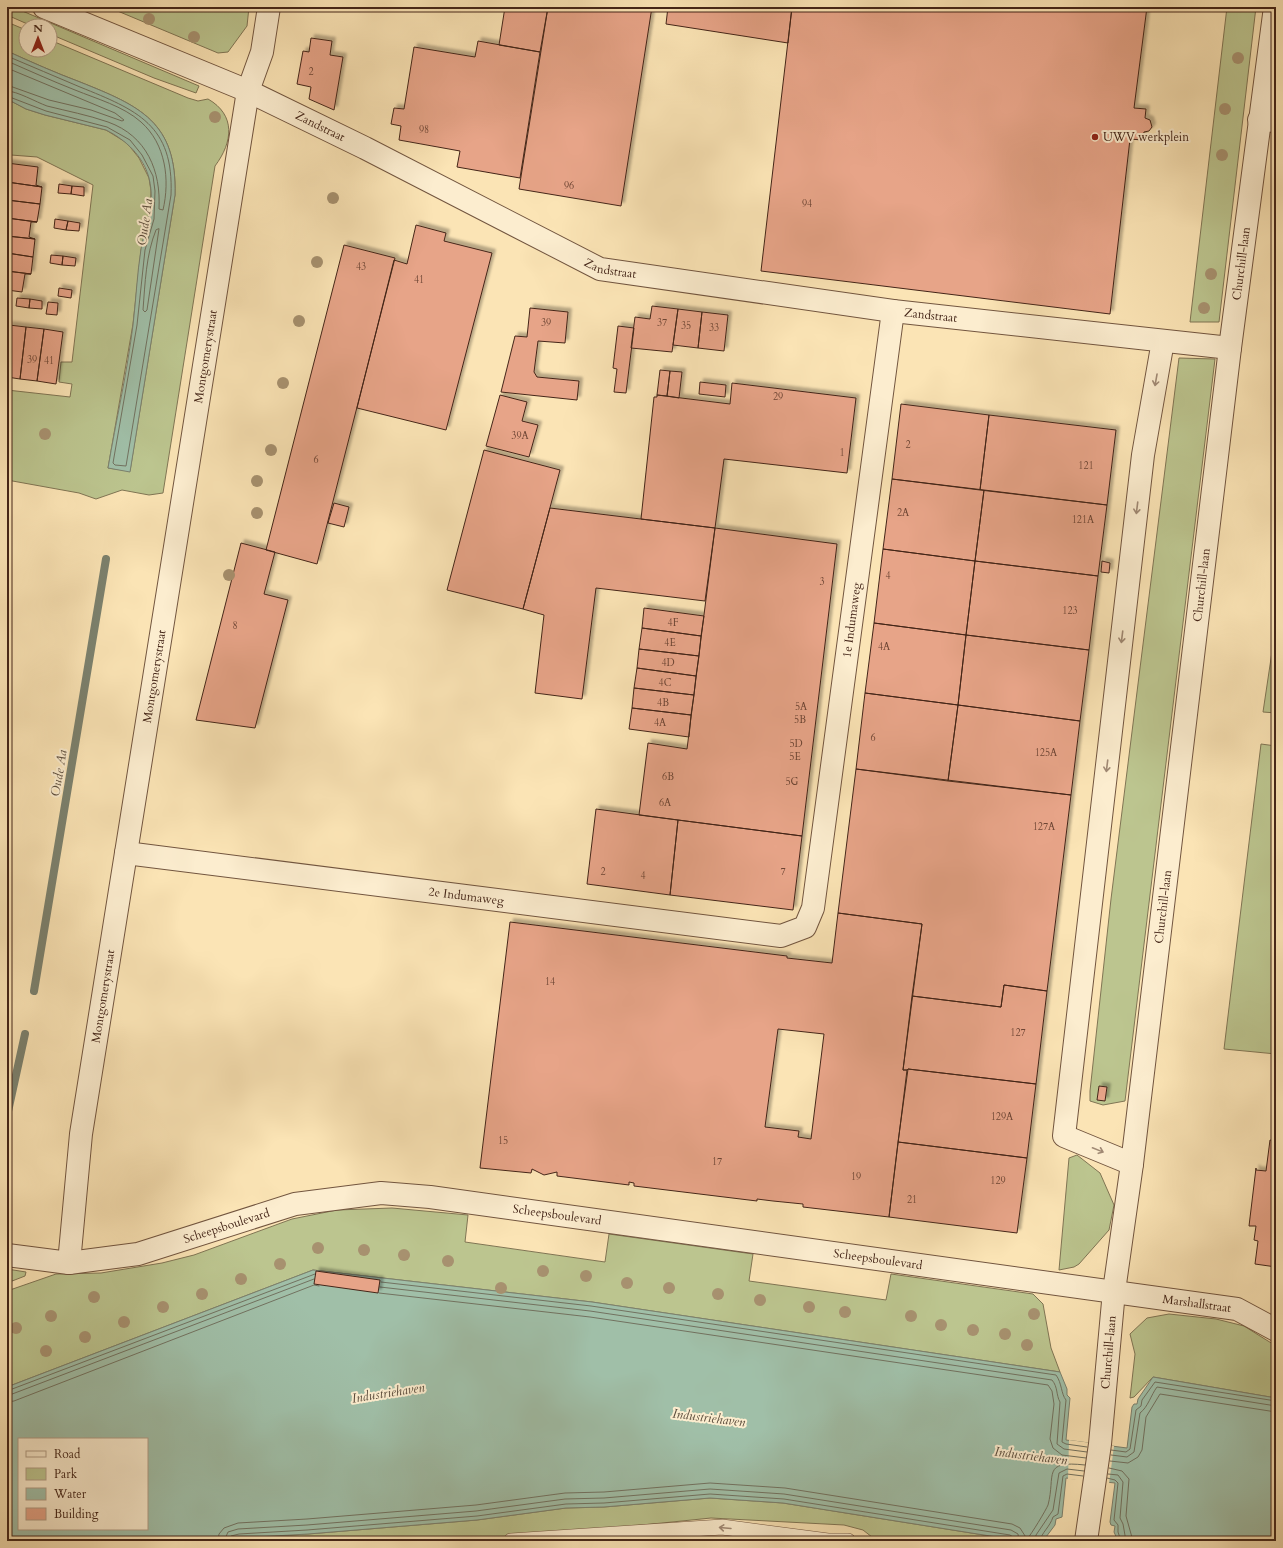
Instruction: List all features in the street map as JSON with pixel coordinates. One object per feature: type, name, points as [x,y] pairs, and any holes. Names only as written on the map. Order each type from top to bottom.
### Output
[{"type":"street","name":"Montgomerystraat","points":[[69,1263],[81,1134],[248,91],[262,52],[269,7]]},
{"type":"street","name":"Churchill-laan","points":[[1086,1541],[1096,1482],[1114,1291],[1132,1164],[1230,348],[1268,120],[1275,7]]},
{"type":"street","name":"Zandstraat","points":[[57,10],[248,91],[365,148],[600,269],[893,311],[1230,348]]},
{"type":"street","name":"1e Indumaweg","points":[[804,927],[813,908],[893,311]]},
{"type":"street","points":[[1132,1164],[1064,1136],[1142,463],[1162,341]]},
{"type":"street","name":"2e Indumaweg","points":[[126,853],[781,936],[804,927]]},
{"type":"street","name":"Scheepsboulevard","points":[[7,1255],[69,1263],[138,1254],[295,1204],[381,1193],[430,1196],[1114,1291]]},
{"type":"street","name":"Marshallstraat","points":[[1114,1291],[1237,1309],[1276,1330]]},
{"type":"lane","points":[[511,1541],[722,1527],[828,1541],[848,1541]]},
{"type":"green space","points":[[7,7],[13,7],[39,18],[18,18],[18,20],[7,15]]},
{"type":"green space","points":[[108,7],[249,7],[247,26],[228,52],[218,53]]},
{"type":"green space","points":[[1227,7],[1256,7],[1219,322],[1190,322]]},
{"type":"green space","points":[[7,22],[18,27],[18,56],[7,51]]},
{"type":"green space","points":[[58,26],[199,86],[196,93],[154,78],[58,37]]},
{"type":"green space","points":[[58,43],[188,98],[198,101],[208,99],[217,105],[227,121],[229,130],[228,138],[221,157],[215,166],[163,493],[149,495],[122,490],[96,499],[79,493],[7,480],[7,390],[70,397],[72,384],[59,382],[61,362],[72,362],[93,185],[37,157],[11,155],[7,150],[7,99],[26,109],[45,115],[106,130],[127,143],[139,158],[149,178],[151,191],[150,219],[141,250],[133,324],[108,468],[130,471],[175,195],[174,170],[169,150],[162,133],[151,120],[137,109],[120,100],[23,58],[58,58]]},
{"type":"green space","points":[[1179,358],[1215,359],[1125,1101],[1103,1105],[1090,1101],[1090,1091],[1111,899]]},
{"type":"green space","points":[[1276,625],[1276,713],[1263,712]]},
{"type":"green space","points":[[1261,744],[1276,746],[1276,1054],[1224,1049]]},
{"type":"green space","points":[[1077,1155],[1100,1173],[1114,1205],[1109,1230],[1079,1264],[1074,1267],[1059,1270],[1069,1158]]},
{"type":"green space","points":[[392,1208],[468,1215],[465,1242],[605,1262],[609,1234],[753,1254],[749,1281],[886,1300],[891,1274],[1033,1294],[1043,1304],[1051,1348],[1060,1372],[592,1302],[313,1270],[7,1387],[7,1291],[56,1274],[101,1273],[162,1263],[194,1255],[292,1219],[337,1210]]},
{"type":"green space","points":[[7,1269],[26,1272],[25,1276],[7,1283]]},
{"type":"green space","points":[[1169,1314],[1216,1319],[1244,1326],[1276,1346],[1276,1398],[1153,1377],[1134,1397],[1130,1398],[1135,1354],[1130,1334],[1147,1318]]},
{"type":"green space","points":[[710,1498],[783,1503],[1009,1539],[1009,1541],[877,1541],[863,1530],[844,1525],[711,1518],[486,1541],[227,1541],[239,1538],[308,1534],[477,1520],[566,1508],[604,1507]]},
{"type":"water","points":[[7,51],[18,56],[18,58],[23,58],[101,91],[137,109],[151,120],[162,133],[169,150],[174,170],[175,195],[130,472],[108,468],[131,343],[141,249],[151,206],[151,188],[149,178],[143,163],[133,150],[127,144],[106,130],[45,115],[26,109],[7,99]]},
{"type":"water","name":"Industriehaven","points":[[313,1270],[592,1302],[1060,1372],[1067,1389],[1067,1395],[1070,1398],[1066,1440],[1127,1448],[1132,1407],[1134,1404],[1137,1404],[1138,1399],[1153,1377],[1276,1398],[1276,1541],[1118,1541],[1114,1532],[1115,1526],[1111,1525],[1110,1522],[1115,1483],[1066,1478],[1062,1517],[1056,1519],[1055,1525],[1043,1541],[1009,1539],[783,1503],[710,1498],[604,1507],[566,1508],[477,1520],[308,1534],[239,1538],[227,1541],[7,1541],[7,1387]]},
{"type":"pier","points":[[1069,1440],[1114,1446],[1109,1484],[1068,1479]]},
{"type":"building","points":[[422,7],[449,7],[448,11]]},
{"type":"building","points":[[505,7],[548,7],[540,52],[499,45]]},
{"type":"building","points":[[548,7],[652,7],[621,206],[519,189]]},
{"type":"building","points":[[668,7],[792,7],[788,43],[666,24]]},
{"type":"building","points":[[792,7],[1147,7],[1134,108],[1146,109],[1145,118],[1150,120],[1152,127],[1149,131],[1144,132],[1142,140],[1130,139],[1110,314],[761,271]]},
{"type":"building","points":[[311,38],[332,41],[330,55],[343,57],[334,110],[309,99],[311,87],[297,84],[303,51],[309,52]]},
{"type":"building","points":[[478,41],[540,52],[520,178],[457,167],[460,151],[399,140],[401,126],[391,124],[394,108],[404,109],[414,47],[475,57]]},
{"type":"building","points":[[7,163],[38,167],[36,185],[42,187],[7,182]]},
{"type":"building","points":[[7,182],[42,187],[40,204],[7,200]]},
{"type":"building","points":[[59,184],[72,186],[71,194],[58,193]]},
{"type":"building","points":[[72,186],[84,187],[84,196],[71,194]]},
{"type":"building","points":[[7,200],[40,204],[37,222],[7,218]]},
{"type":"building","points":[[7,218],[37,222],[31,222],[29,237],[35,239],[7,236]]},
{"type":"building","points":[[55,219],[68,221],[66,230],[54,228]]},
{"type":"building","points":[[68,221],[80,223],[79,231],[66,230]]},
{"type":"building","points":[[416,225],[446,233],[444,241],[492,253],[446,430],[357,408],[394,260],[407,264]]},
{"type":"building","points":[[7,236],[35,239],[33,257],[7,253]]},
{"type":"building","points":[[344,245],[395,258],[317,564],[266,550]]},
{"type":"building","points":[[7,253],[33,257],[31,274],[7,271]]},
{"type":"building","points":[[51,255],[63,256],[62,265],[50,263]]},
{"type":"building","points":[[63,256],[76,258],[75,266],[62,265]]},
{"type":"building","points":[[7,271],[31,274],[25,274],[22,292],[7,290]]},
{"type":"building","points":[[59,288],[72,290],[71,298],[58,296]]},
{"type":"building","points":[[17,298],[30,299],[29,308],[16,306]]},
{"type":"building","points":[[30,299],[42,301],[42,309],[29,308]]},
{"type":"building","points":[[48,302],[58,303],[57,315],[46,314]]},
{"type":"building","points":[[652,306],[678,309],[672,352],[631,348],[635,317],[650,319]]},
{"type":"building","points":[[530,308],[568,312],[565,343],[538,341],[534,372],[537,377],[579,381],[577,400],[501,392],[515,336],[527,337]]},
{"type":"building","points":[[678,309],[702,312],[698,348],[673,345]]},
{"type":"building","points":[[702,312],[728,315],[724,351],[698,348]]},
{"type":"building","points":[[9,325],[26,327],[20,379],[7,377]]},
{"type":"building","points":[[618,326],[634,328],[626,393],[614,392],[617,369],[613,368]]},
{"type":"building","points":[[26,327],[44,329],[37,381],[20,379]]},
{"type":"building","points":[[44,329],[63,332],[56,384],[37,381]]},
{"type":"building","points":[[660,370],[670,371],[667,396],[657,395]]},
{"type":"building","points":[[670,371],[682,372],[679,398],[667,396]]},
{"type":"building","points":[[700,382],[726,385],[725,397],[699,394]]},
{"type":"building","points":[[732,383],[856,398],[847,473],[724,459],[715,528],[641,519],[654,397],[657,397],[657,395],[730,404]]},
{"type":"building","points":[[500,395],[527,402],[522,421],[538,425],[529,457],[486,446]]},
{"type":"building","points":[[901,404],[989,415],[980,490],[892,479]]},
{"type":"building","points":[[989,415],[1116,430],[1107,505],[980,490]]},
{"type":"building","points":[[484,450],[560,470],[523,609],[447,590]]},
{"type":"building","points":[[892,479],[984,490],[975,561],[883,549]]},
{"type":"building","points":[[984,490],[1107,505],[1098,576],[975,561]]},
{"type":"building","points":[[334,503],[349,507],[344,527],[328,523]]},
{"type":"building","points":[[550,508],[715,528],[705,601],[596,588],[582,699],[535,693],[544,615],[523,609]]},
{"type":"building","points":[[715,528],[837,544],[802,836],[639,815],[648,743],[687,749]]},
{"type":"building","points":[[241,543],[275,552],[264,594],[288,600],[255,728],[196,720]]},
{"type":"building","points":[[883,549],[975,561],[966,635],[874,623]]},
{"type":"building","points":[[975,561],[1098,576],[1089,650],[966,635]]},
{"type":"building","points":[[1102,561],[1110,563],[1109,573],[1101,572]]},
{"type":"building","points":[[644,608],[704,616],[701,636],[642,628]]},
{"type":"building","points":[[874,623],[966,635],[958,705],[865,693]]},
{"type":"building","points":[[642,628],[701,636],[699,656],[639,649]]},
{"type":"building","points":[[966,635],[1089,650],[1080,721],[958,705]]},
{"type":"building","points":[[639,649],[699,656],[696,676],[637,668]]},
{"type":"building","points":[[637,668],[696,676],[694,695],[634,688]]},
{"type":"building","points":[[634,688],[694,695],[691,715],[632,708]]},
{"type":"building","points":[[865,693],[958,705],[948,781],[856,769]]},
{"type":"building","points":[[958,705],[1080,721],[1071,795],[948,781]]},
{"type":"building","points":[[632,708],[691,715],[689,737],[629,729]]},
{"type":"building","points":[[856,769],[1071,795],[1047,991],[1004,985],[1001,1007],[912,996],[922,924],[838,913]]},
{"type":"building","points":[[596,809],[678,820],[670,895],[587,884]]},
{"type":"building","points":[[678,820],[802,836],[793,910],[670,895]]},
{"type":"building","points":[[838,913],[922,924],[903,1070],[907,1070],[889,1217],[803,1207],[803,1204],[757,1199],[757,1201],[634,1186],[634,1183],[629,1182],[629,1185],[557,1176],[557,1172],[544,1175],[532,1169],[531,1173],[480,1168],[510,922],[787,956],[787,958],[832,963]],"holes":[[[778,1029],[824,1034],[811,1139],[798,1137],[799,1131],[765,1127]]]},
{"type":"building","points":[[1004,985],[1047,991],[1036,1084],[908,1069],[903,1070],[912,996],[1001,1007]]},
{"type":"building","points":[[908,1069],[1036,1084],[1027,1158],[898,1142]]},
{"type":"building","points":[[1099,1086],[1107,1087],[1105,1101],[1097,1100]]},
{"type":"building","points":[[1270,1140],[1276,1141],[1276,1267],[1255,1264],[1258,1241],[1254,1240],[1256,1226],[1249,1226],[1256,1168],[1256,1170],[1266,1171]]},
{"type":"building","points":[[898,1142],[1027,1158],[1017,1233],[889,1217]]},
{"type":"building","points":[[316,1271],[380,1280],[378,1293],[314,1284]]},
{"type":"waterway","name":"Oude Aa","points":[[34,991],[106,559]]},
{"type":"waterway","name":"Oude Aa","points":[[7,1116],[25,1034]]},
{"type":"place","name":"UWV werkplein","points":[[1095,137]]}]
